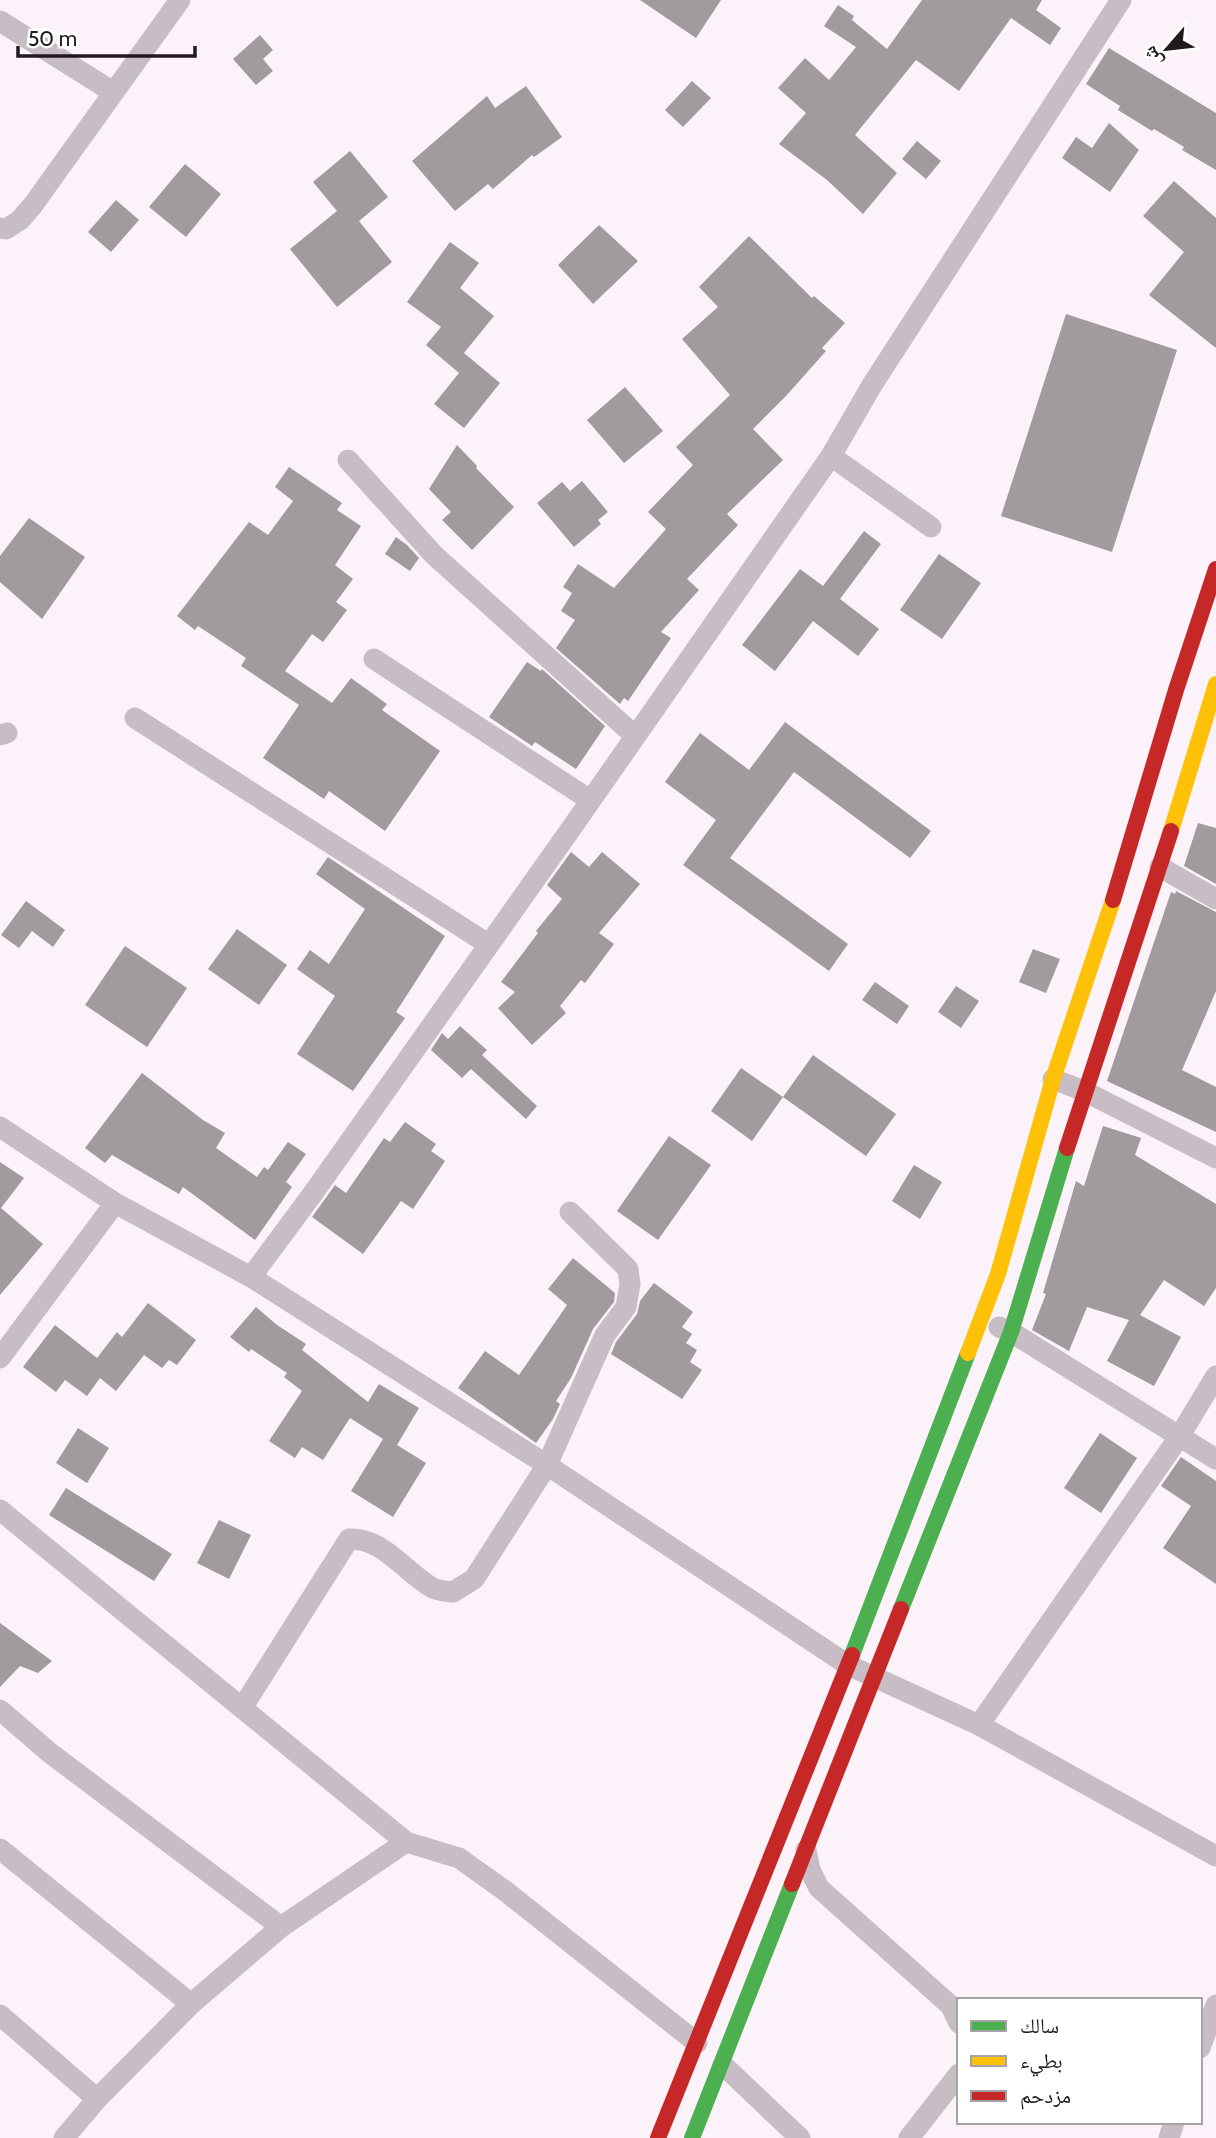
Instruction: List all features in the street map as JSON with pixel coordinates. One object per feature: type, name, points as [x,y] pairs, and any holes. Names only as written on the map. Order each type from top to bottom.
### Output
[{"type":"main road","points":[[658,2138],[848,1665],[981,1320],[1005,1250],[1053,1079],[1115,893],[1176,690],[1216,569]]},
{"type":"main road","points":[[692,2138],[1011,1332],[1084,1091],[1160,867],[1209,734],[1214,698]]},
{"type":"street","points":[[0,228],[6,229],[20,220],[33,205],[180,0]]},
{"type":"street","points":[[251,1277],[307,1202],[831,456],[872,385],[1121,0]]},
{"type":"street","points":[[0,21],[113,92]]},
{"type":"street","points":[[831,456],[932,527]]},
{"type":"street","points":[[348,460],[434,555],[634,735]]},
{"type":"street","points":[[374,659],[590,800]]},
{"type":"street","points":[[1176,690],[1214,698]]},
{"type":"street","points":[[135,718],[488,944]]},
{"type":"street","points":[[1168,718],[1209,734]]},
{"type":"street","points":[[1160,867],[1216,899]]},
{"type":"street","points":[[1053,1079],[1084,1091],[1216,1158]]},
{"type":"street","points":[[0,1127],[115,1203],[251,1277],[547,1465],[848,1665],[979,1725],[1216,1856]]},
{"type":"street","points":[[0,1358],[115,1203]]},
{"type":"street","points":[[242,1708],[349,1539],[359,1538],[374,1544],[433,1589],[453,1592],[474,1579],[547,1465],[605,1335],[625,1307],[630,1284],[628,1269],[570,1212]]},
{"type":"street","points":[[981,1320],[1011,1332],[1216,1459]]},
{"type":"street","points":[[979,1725],[1179,1437],[1216,1376]]},
{"type":"street","points":[[0,1510],[406,1842],[458,1858],[504,1890],[697,2043]]},
{"type":"street","points":[[0,1710],[50,1753],[281,1927]]},
{"type":"street","points":[[64,2138],[97,2099],[191,2004],[281,1927],[406,1842]]},
{"type":"street","points":[[0,1849],[191,2004]]},
{"type":"street","points":[[805,1849],[812,1877],[818,1888],[951,2006],[957,2018]]},
{"type":"street","points":[[1202,2043],[1216,2005]]},
{"type":"street","points":[[0,2015],[97,2099]]},
{"type":"street","points":[[723,2065],[800,2138]]},
{"type":"street","points":[[909,2138],[957,2077]]},
{"type":"building","points":[[640,0],[721,0],[696,38]]},
{"type":"building","points":[[922,0],[1042,0],[1036,10],[1061,28],[1050,45],[1011,18],[959,91],[916,60],[855,135],[897,173],[863,214],[827,180],[779,144],[806,113],[778,88],[805,58],[829,80],[856,47],[824,26],[838,5],[854,16],[852,20],[887,49]]},
{"type":"building","points":[[260,35],[273,50],[263,59],[273,71],[256,85],[233,59]]},
{"type":"building","points":[[1109,48],[1216,113],[1216,170],[1182,150],[1184,147],[1118,110],[1120,106],[1086,84]]},
{"type":"building","points":[[692,81],[711,98],[683,127],[665,110]]},
{"type":"building","points":[[526,86],[562,137],[534,157],[532,155],[493,189],[488,184],[455,211],[412,161],[487,96],[495,108]]},
{"type":"building","points":[[1109,123],[1139,150],[1110,192],[1062,158],[1076,137],[1092,148]]},
{"type":"building","points":[[917,141],[941,161],[926,179],[902,159]]},
{"type":"building","points":[[350,151],[388,197],[359,221],[392,262],[337,307],[290,249],[337,211],[313,182]]},
{"type":"building","points":[[185,164],[221,194],[186,237],[149,207]]},
{"type":"building","points":[[1174,181],[1216,218],[1216,348],[1149,295],[1184,252],[1143,216]]},
{"type":"building","points":[[116,200],[139,220],[111,252],[88,232]]},
{"type":"building","points":[[599,225],[638,261],[593,304],[558,265]]},
{"type":"building","points":[[749,236],[812,298],[814,296],[845,323],[822,348],[826,351],[753,429],[783,460],[727,514],[738,525],[687,579],[699,590],[661,632],[671,638],[628,701],[624,698],[620,704],[556,648],[575,620],[561,611],[572,593],[563,587],[578,564],[614,588],[666,529],[648,512],[693,465],[676,447],[730,395],[682,339],[718,307],[699,287]]},
{"type":"building","points":[[450,242],[479,263],[460,288],[494,316],[464,353],[500,383],[464,428],[434,404],[459,373],[426,345],[441,327],[407,302]]},
{"type":"building","points":[[1066,314],[1177,350],[1112,552],[1001,516]]},
{"type":"building","points":[[625,387],[663,431],[624,463],[587,420]]},
{"type":"building","points":[[457,445],[514,507],[472,550],[442,520],[451,512],[429,489]]},
{"type":"building","points":[[289,467],[342,503],[337,510],[361,526],[335,565],[353,579],[336,602],[347,610],[323,642],[312,634],[285,671],[332,703],[351,678],[387,704],[382,710],[440,751],[385,831],[329,791],[324,799],[263,758],[299,705],[241,666],[246,658],[198,626],[195,630],[177,616],[249,522],[268,535],[293,501],[275,487]]},
{"type":"building","points":[[582,481],[608,512],[598,520],[601,524],[574,547],[537,503],[562,482],[570,491]]},
{"type":"building","points":[[29,518],[85,557],[42,619],[0,582],[0,556]]},
{"type":"building","points":[[864,531],[881,544],[840,599],[879,629],[858,656],[813,621],[775,671],[742,645],[800,569],[823,586]]},
{"type":"building","points":[[396,537],[419,558],[410,571],[385,554]]},
{"type":"building","points":[[939,554],[981,583],[942,639],[900,610]]},
{"type":"building","points":[[527,662],[541,671],[542,669],[605,726],[576,769],[535,742],[532,746],[489,717]]},
{"type":"building","points":[[785,722],[931,831],[910,858],[794,772],[730,858],[848,944],[829,971],[683,865],[716,820],[665,782],[700,733],[749,770]]},
{"type":"building","points":[[1198,823],[1216,828],[1216,884],[1184,866]]},
{"type":"building","points":[[571,852],[589,867],[602,852],[640,884],[599,933],[614,944],[585,983],[581,980],[560,1006],[566,1013],[532,1045],[498,1008],[515,992],[501,982],[562,899],[547,885]]},
{"type":"building","points":[[328,857],[445,936],[396,1012],[405,1018],[353,1091],[297,1054],[335,996],[297,969],[310,950],[329,964],[365,909],[316,874]]},
{"type":"building","points":[[1176,891],[1216,912],[1216,991],[1182,1070],[1216,1087],[1216,1132],[1107,1081],[1171,892],[1175,894]]},
{"type":"building","points":[[26,901],[65,930],[53,947],[32,931],[19,948],[1,935]]},
{"type":"building","points":[[237,929],[287,965],[259,1005],[208,969]]},
{"type":"building","points":[[125,946],[187,988],[147,1047],[85,1005]]},
{"type":"building","points":[[1033,949],[1060,959],[1046,993],[1019,982]]},
{"type":"building","points":[[875,982],[909,1006],[897,1024],[862,1000]]},
{"type":"building","points":[[956,986],[979,1001],[961,1028],[938,1012]]},
{"type":"building","points":[[460,1026],[487,1050],[482,1055],[537,1106],[526,1119],[471,1069],[462,1078],[431,1050],[442,1033],[448,1039]]},
{"type":"building","points":[[813,1055],[896,1114],[866,1156],[783,1097]]},
{"type":"building","points":[[741,1068],[783,1097],[752,1141],[711,1111]]},
{"type":"building","points":[[142,1073],[203,1120],[225,1133],[216,1148],[257,1177],[264,1167],[268,1170],[288,1142],[306,1154],[286,1182],[292,1187],[255,1240],[183,1187],[179,1194],[112,1155],[105,1163],[85,1148]]},
{"type":"building","points":[[405,1122],[436,1144],[431,1151],[445,1161],[413,1209],[401,1201],[363,1254],[312,1217],[335,1185],[346,1193],[384,1138],[390,1142]]},
{"type":"building","points":[[1103,1126],[1141,1138],[1135,1155],[1216,1204],[1216,1288],[1204,1306],[1164,1280],[1140,1315],[1181,1337],[1154,1386],[1107,1361],[1129,1320],[1087,1307],[1069,1351],[1032,1330],[1046,1294],[1043,1293],[1076,1181],[1084,1186]]},
{"type":"building","points":[[669,1136],[711,1165],[658,1240],[617,1211]]},
{"type":"building","points":[[0,1162],[24,1178],[1,1208],[43,1244],[0,1295]]},
{"type":"building","points":[[914,1165],[942,1182],[920,1219],[892,1201]]},
{"type":"building","points":[[573,1258],[615,1293],[614,1302],[593,1329],[571,1378],[556,1401],[560,1404],[553,1419],[536,1443],[458,1388],[485,1351],[519,1375],[567,1305],[548,1289]]},
{"type":"building","points":[[654,1283],[693,1312],[682,1327],[692,1334],[686,1343],[697,1350],[690,1362],[702,1370],[682,1399],[611,1354],[616,1342],[637,1314],[640,1301]]},
{"type":"building","points":[[148,1303],[196,1340],[177,1365],[169,1360],[162,1368],[144,1355],[116,1391],[100,1378],[87,1396],[65,1380],[56,1392],[23,1367],[55,1325],[97,1358],[117,1332],[122,1337]]},
{"type":"building","points":[[256,1307],[306,1344],[302,1350],[368,1402],[379,1384],[419,1408],[397,1445],[426,1463],[393,1517],[351,1491],[383,1439],[350,1418],[323,1460],[302,1447],[295,1458],[269,1441],[302,1391],[284,1377],[287,1373],[251,1349],[249,1352],[230,1337]]},
{"type":"building","points":[[78,1428],[109,1448],[87,1483],[56,1463]]},
{"type":"building","points":[[1100,1433],[1137,1458],[1101,1513],[1064,1488]]},
{"type":"building","points":[[1181,1457],[1216,1481],[1216,1584],[1163,1548],[1191,1506],[1161,1486]]},
{"type":"building","points":[[66,1488],[172,1554],[154,1581],[49,1515]]},
{"type":"building","points":[[219,1520],[251,1535],[229,1579],[197,1563]]},
{"type":"building","points":[[0,1623],[52,1661],[38,1673],[20,1666],[0,1687]]},
{"type":"traffic: fast","points":[[901,1609],[1011,1332],[1067,1148]]},
{"type":"traffic: fast","points":[[852,1655],[968,1353]]},
{"type":"traffic: fast","points":[[692,2138],[792,1884]]},
{"type":"traffic: slow","points":[[1171,831],[1216,684]]},
{"type":"traffic: slow","points":[[968,1353],[998,1274],[1053,1079],[1113,900]]},
{"type":"traffic: jam","points":[[1113,900],[1176,690],[1216,569]]},
{"type":"traffic: jam","points":[[1067,1148],[1171,831]]},
{"type":"traffic: jam","points":[[792,1884],[901,1609]]},
{"type":"traffic: jam","points":[[658,2138],[852,1655]]}]
